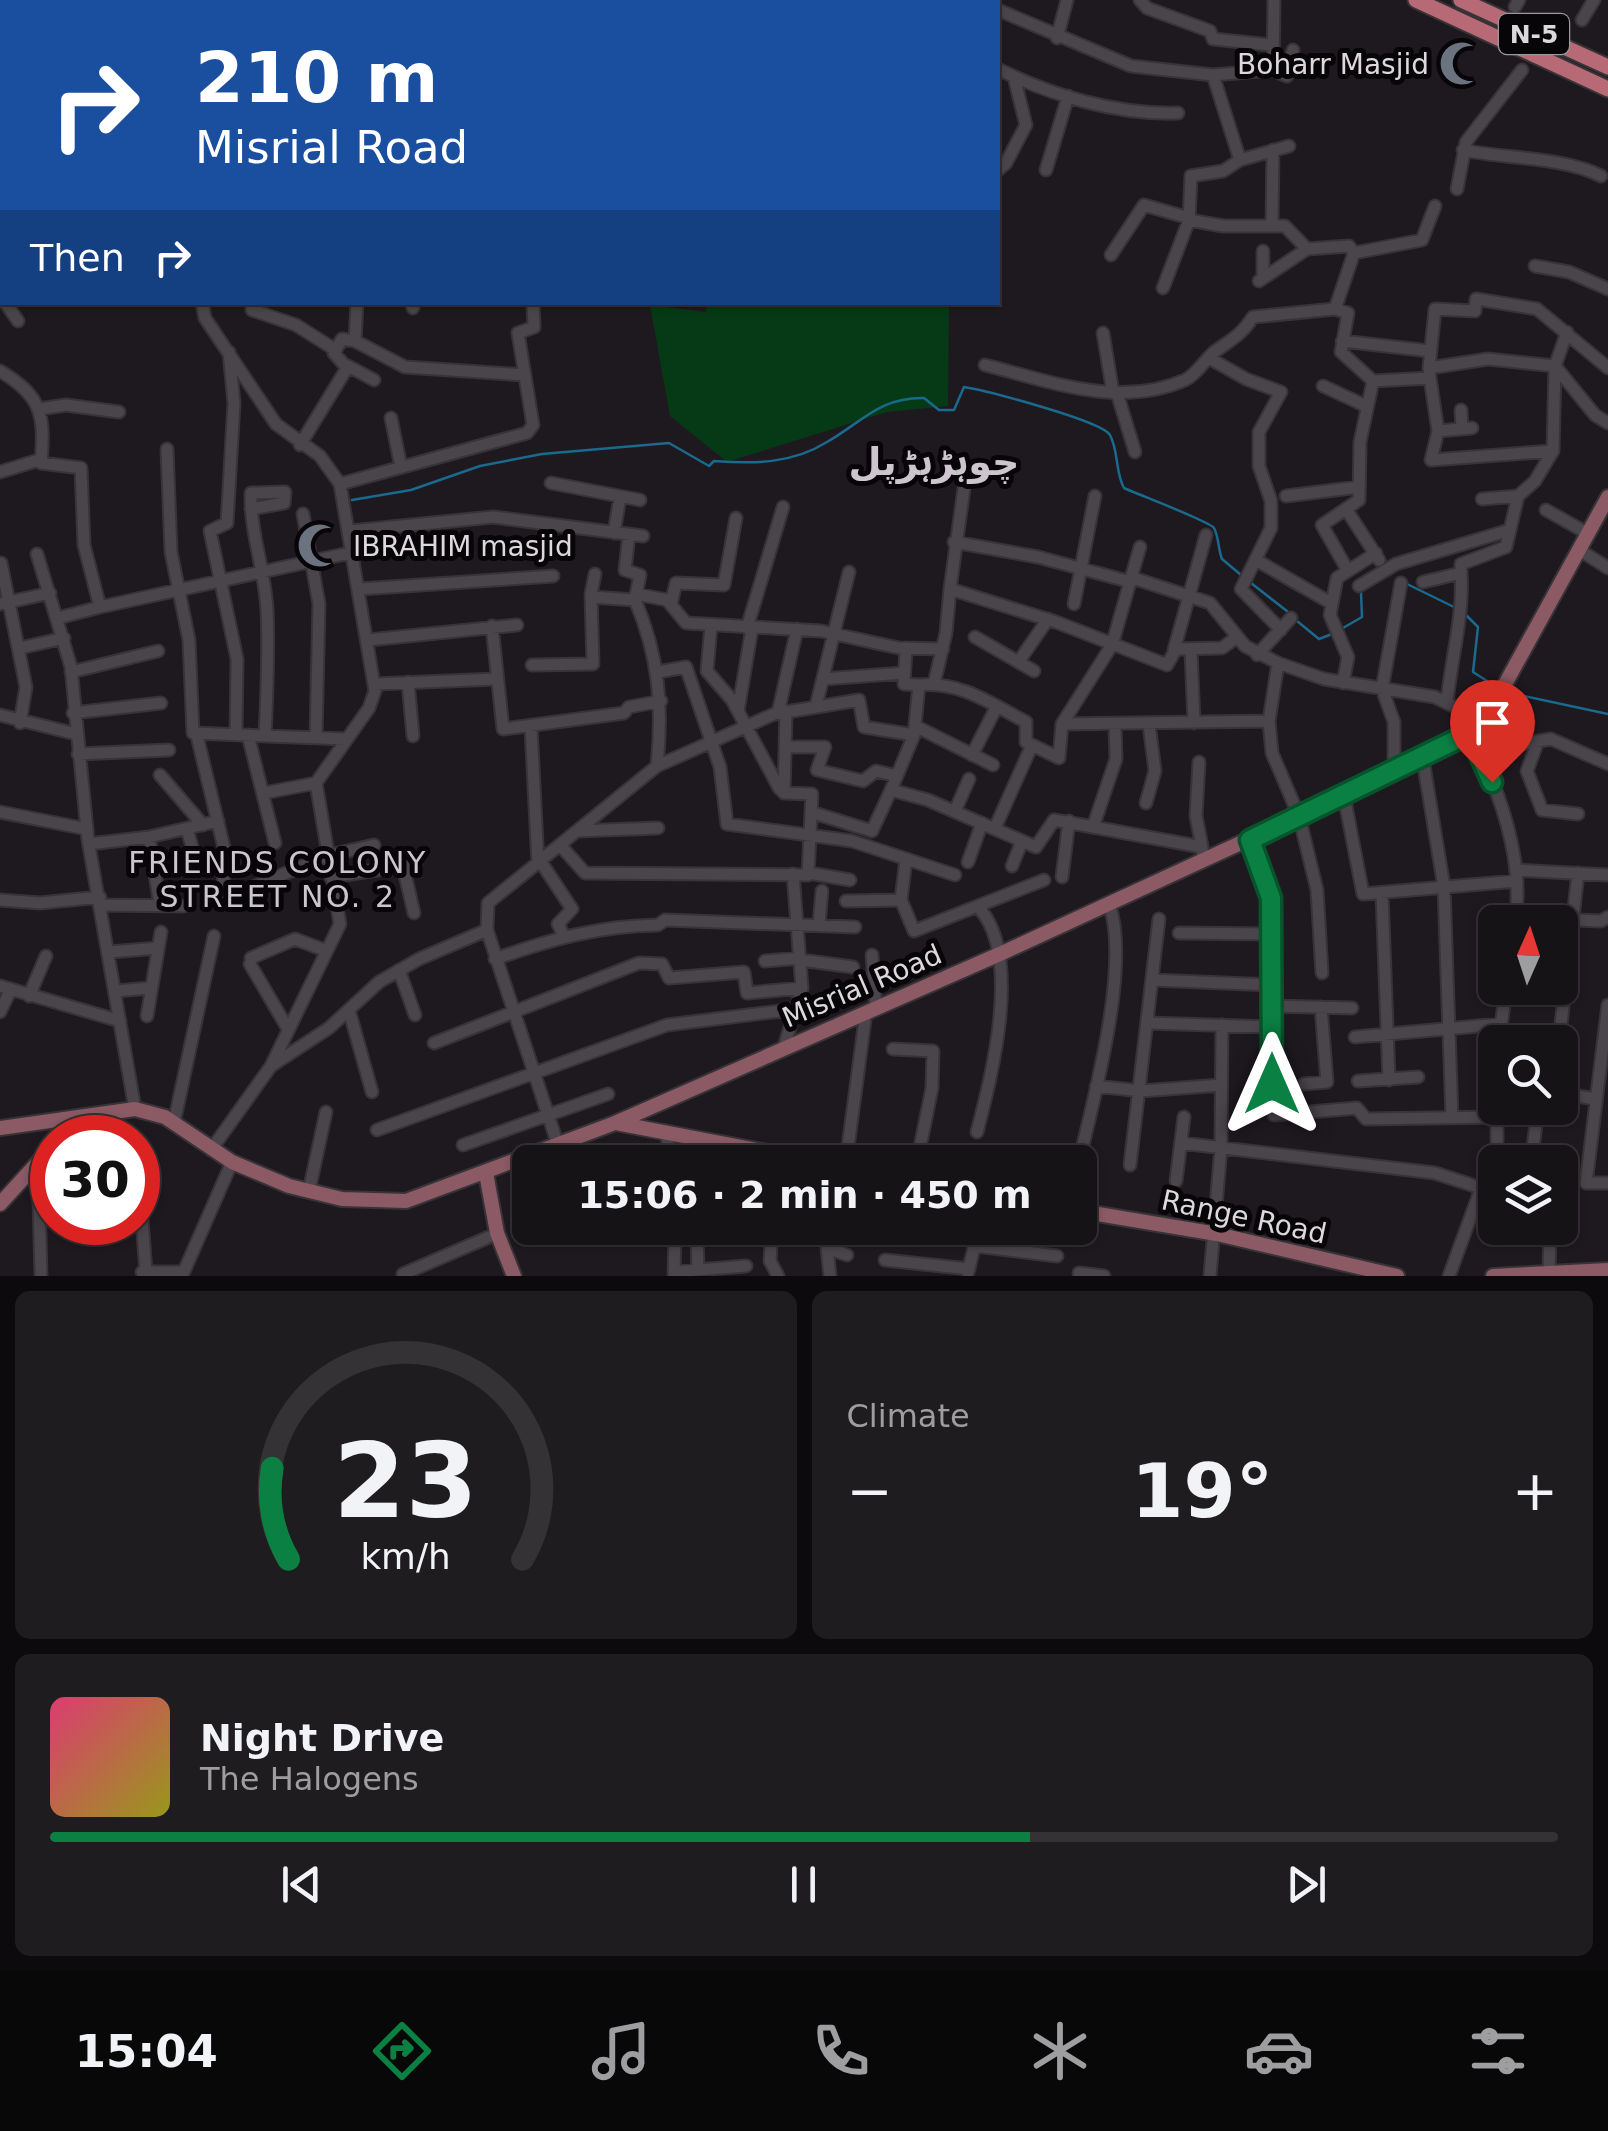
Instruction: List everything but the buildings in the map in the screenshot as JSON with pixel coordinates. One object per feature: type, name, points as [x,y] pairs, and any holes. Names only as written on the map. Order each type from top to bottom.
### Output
[{"type":"highway","name":"N-5","points":[[1416,0],[1608,89]]},
{"type":"highway","name":"N-5","points":[[1461,0],[1608,67]]},
{"type":"main road","name":"Misrial Road","points":[[135,1109],[174,1123],[232,1162],[310,1191],[380,1203],[406,1201],[615,1122],[1002,953],[1108,904],[1202,854],[1250,840],[1422,760],[1470,733],[1509,681],[1608,497]]},
{"type":"main road","points":[[102,1115],[135,1109]]},
{"type":"main road","points":[[615,1122],[727,1145]]},
{"type":"main road","points":[[0,1128],[30,1125]]},
{"type":"main road","points":[[0,1204],[30,1170]]},
{"type":"main road","points":[[486,1173],[497,1232],[514,1276]]},
{"type":"main road","name":"Range Road","points":[[1097,1214],[1217,1234],[1369,1273],[1397,1276]]},
{"type":"main road","points":[[1498,1276],[1608,1270]]},
{"type":"street","points":[[1057,38],[1067,0]]},
{"type":"street","points":[[1140,0],[1147,8],[1210,31],[1213,39],[1271,45]]},
{"type":"street","points":[[1274,0],[1271,45],[1273,70],[1278,76],[1289,76],[1292,50]]},
{"type":"street","points":[[1582,20],[1594,0]]},
{"type":"street","points":[[1000,11],[1057,38],[1132,66],[1214,75],[1273,70]]},
{"type":"street","points":[[1000,70],[1068,96],[1150,114],[1178,113]]},
{"type":"street","points":[[1457,189],[1464,150],[1522,70]]},
{"type":"street","points":[[1214,75],[1240,160]]},
{"type":"street","points":[[1000,167],[1025,130],[1014,77]]},
{"type":"street","points":[[1046,170],[1068,96]]},
{"type":"street","points":[[1163,288],[1189,219],[1191,176],[1223,171],[1240,160],[1289,146]]},
{"type":"street","points":[[1272,224],[1273,150]]},
{"type":"street","points":[[1464,150],[1511,160],[1575,165],[1601,176]]},
{"type":"street","points":[[1112,255],[1145,204],[1223,226],[1285,226],[1307,249]]},
{"type":"street","points":[[1354,253],[1422,240],[1434,206]]},
{"type":"street","points":[[1263,251],[1261,280],[1307,249],[1349,246],[1354,253]]},
{"type":"street","points":[[1335,309],[1354,253]]},
{"type":"street","points":[[1536,266],[1569,272],[1608,289]]},
{"type":"street","points":[[1553,451],[1431,460],[1438,431],[1430,373],[1435,309],[1475,311],[1476,299],[1537,309],[1608,368]]},
{"type":"street","points":[[5,305],[18,320]]},
{"type":"street","points":[[203,305],[205,318],[276,424],[320,456],[340,484],[374,684],[369,708],[316,783],[340,924],[271,1066],[212,1150]]},
{"type":"street","points":[[355,341],[357,305]]},
{"type":"street","points":[[340,484],[527,433],[533,425],[518,333],[534,328],[534,305]]},
{"type":"street","points":[[985,365],[1070,388],[1115,393],[1188,379],[1209,358],[1239,340],[1253,318],[1335,309],[1348,313],[1341,352],[1373,381]]},
{"type":"street","points":[[252,310],[296,324],[334,349],[348,366],[374,380]]},
{"type":"street","points":[[1446,702],[1460,611],[1461,564],[1506,547],[1518,496],[1535,481],[1553,451],[1556,366],[1567,332]]},
{"type":"street","points":[[1103,333],[1115,393],[1135,452]]},
{"type":"street","points":[[334,349],[342,340],[355,341],[405,367],[525,375]]},
{"type":"street","points":[[1342,341],[1430,351]]},
{"type":"street","points":[[230,352],[233,418],[226,523],[210,531],[236,659],[242,735],[264,793],[275,843]]},
{"type":"street","points":[[1209,358],[1281,392],[1259,432],[1259,466],[1271,502],[1271,528],[1241,592],[1281,630]]},
{"type":"street","points":[[1373,381],[1488,359],[1556,366],[1595,414],[1608,423]]},
{"type":"street","points":[[300,445],[348,366]]},
{"type":"street","points":[[0,371],[30,390],[39,410],[44,431],[41,463],[81,468],[84,545],[100,608]]},
{"type":"street","points":[[1348,571],[1322,527],[1359,500],[1366,406],[1373,381]]},
{"type":"street","points":[[1322,386],[1366,406]]},
{"type":"street","points":[[39,410],[66,405],[119,412]]},
{"type":"street","points":[[1438,431],[1467,428],[1460,410]]},
{"type":"street","points":[[391,418],[401,467]]},
{"type":"street","points":[[167,448],[176,592],[189,640],[191,726],[197,736],[226,856],[221,902],[326,856],[374,845]]},
{"type":"street","points":[[0,472],[42,459]]},
{"type":"street","points":[[934,684],[943,649],[954,542],[966,474]]},
{"type":"street","points":[[551,483],[640,500]]},
{"type":"street","points":[[1286,496],[1359,488]]},
{"type":"street","points":[[1074,604],[1095,496]]},
{"type":"street","points":[[1482,499],[1518,496]]},
{"type":"street","points":[[614,533],[620,497]]},
{"type":"street","points":[[738,711],[750,628],[784,507]]},
{"type":"street","points":[[1346,508],[1384,570]]},
{"type":"street","points":[[251,509],[267,609],[265,736]]},
{"type":"street","points":[[1546,510],[1587,533]]},
{"type":"street","points":[[303,514],[319,615],[316,738]]},
{"type":"street","points":[[350,531],[493,516],[643,536]]},
{"type":"street","points":[[671,604],[676,583],[724,585],[736,518]]},
{"type":"street","points":[[1359,586],[1384,570],[1432,551],[1510,530]]},
{"type":"street","points":[[629,534],[626,570],[640,575],[636,597],[658,672],[661,701],[657,766]]},
{"type":"street","points":[[950,589],[1048,620],[1167,665],[1206,535]]},
{"type":"street","points":[[954,542],[1081,567],[1210,603],[1257,655],[1343,683],[1446,702],[1483,720]]},
{"type":"street","points":[[906,648],[904,684],[962,689],[1029,724],[1024,741],[1059,758],[1062,724],[1112,646],[1140,547]]},
{"type":"street","points":[[1578,549],[1608,568]]},
{"type":"street","points":[[58,618],[354,552]]},
{"type":"street","points":[[1343,683],[1348,657],[1330,615],[1337,578],[1376,553]]},
{"type":"street","points":[[37,554],[71,672],[89,844],[135,1109]]},
{"type":"street","points":[[1256,560],[1331,603]]},
{"type":"street","points":[[0,563],[4,604],[20,648],[26,687],[20,724]]},
{"type":"street","points":[[816,706],[849,572]]},
{"type":"street","points":[[1422,582],[1461,573]]},
{"type":"street","points":[[532,665],[593,664],[595,574]]},
{"type":"street","points":[[360,589],[553,576]]},
{"type":"street","points":[[1394,773],[1394,722],[1382,689],[1401,582]]},
{"type":"street","points":[[4,604],[50,593]]},
{"type":"street","points":[[592,597],[636,597],[671,604],[686,624],[837,633],[906,648],[943,649]]},
{"type":"street","points":[[1257,655],[1292,618]]},
{"type":"street","points":[[1019,661],[1048,620]]},
{"type":"street","points":[[368,640],[517,625]]},
{"type":"street","points":[[711,625],[707,672],[738,711],[744,729],[784,794]]},
{"type":"street","points":[[492,626],[502,728],[624,713],[630,707],[661,701]]},
{"type":"street","points":[[784,794],[786,747],[782,712],[797,630]]},
{"type":"street","points":[[974,637],[1034,671]]},
{"type":"street","points":[[1174,650],[1222,648],[1237,637]]},
{"type":"street","points":[[20,648],[64,638]]},
{"type":"street","points":[[1191,650],[1194,723]]},
{"type":"street","points":[[71,672],[158,651]]},
{"type":"street","points":[[1278,664],[1270,721],[1272,753],[1299,816],[1317,890],[1322,972]]},
{"type":"street","points":[[658,672],[686,667],[726,792],[728,824],[812,833],[956,875]]},
{"type":"street","points":[[824,679],[904,673]]},
{"type":"street","points":[[374,684],[496,679]]},
{"type":"street","points":[[408,682],[413,736]]},
{"type":"street","points":[[814,812],[872,831],[915,730],[920,685]]},
{"type":"street","points":[[558,1144],[495,959],[487,930],[488,903],[657,766],[782,712],[859,700],[864,727],[915,730],[993,764]]},
{"type":"street","points":[[74,713],[161,703]]},
{"type":"street","points":[[972,755],[997,706]]},
{"type":"street","points":[[0,715],[20,724],[76,734]]},
{"type":"street","points":[[1062,724],[1270,721]]},
{"type":"street","points":[[1146,803],[1154,773],[1149,724]]},
{"type":"street","points":[[1093,827],[1116,759],[1115,725]]},
{"type":"street","points":[[531,727],[540,863],[572,910],[558,924],[563,934]]},
{"type":"street","points":[[1470,733],[1480,751],[1516,875],[1515,905]]},
{"type":"street","points":[[197,736],[346,738]]},
{"type":"street","points":[[1480,751],[1551,739],[1608,764]]},
{"type":"street","points":[[1538,741],[1528,771],[1542,810],[1578,814]]},
{"type":"street","points":[[968,862],[1032,745]]},
{"type":"street","points":[[786,747],[824,746],[817,770],[863,781],[876,771],[897,776]]},
{"type":"street","points":[[78,754],[169,750]]},
{"type":"street","points":[[1422,760],[1444,887],[1452,1118]]},
{"type":"street","points":[[892,790],[1038,847],[1054,820],[1202,854],[1196,816],[1198,762]]},
{"type":"street","points":[[160,775],[203,825]]},
{"type":"street","points":[[955,812],[969,779]]},
{"type":"street","points":[[264,793],[316,783]]},
{"type":"street","points":[[784,794],[809,792],[814,812],[809,873]]},
{"type":"street","points":[[1344,796],[1363,894],[1444,887],[1516,875],[1608,875]]},
{"type":"street","points":[[0,812],[87,829]]},
{"type":"street","points":[[89,844],[218,821]]},
{"type":"street","points":[[1062,876],[1068,821]]},
{"type":"street","points":[[577,831],[658,828]]},
{"type":"street","points":[[183,869],[196,861],[186,829]]},
{"type":"street","points":[[148,836],[160,905]]},
{"type":"street","points":[[1250,840],[1271,898],[1274,1116],[1357,1108],[1366,1120],[1478,1115]]},
{"type":"street","points":[[1012,866],[1022,841]]},
{"type":"street","points":[[561,846],[585,874],[809,873],[850,880]]},
{"type":"street","points":[[906,859],[901,900],[914,931],[980,909],[1044,880]]},
{"type":"street","points":[[331,877],[409,865],[414,912]]},
{"type":"street","points":[[1576,905],[1578,873]]},
{"type":"street","points":[[784,1047],[802,988],[793,874]]},
{"type":"street","points":[[819,924],[822,891]]},
{"type":"street","points":[[1382,892],[1389,1080]]},
{"type":"street","points":[[0,900],[184,906]]},
{"type":"street","points":[[846,900],[901,900]]},
{"type":"street","points":[[1083,1145],[1096,1086],[1118,928],[1108,904]]},
{"type":"street","points":[[977,1132],[995,1054],[1002,953],[980,909]]},
{"type":"street","points":[[1578,920],[1608,917]]},
{"type":"street","points":[[1130,1164],[1160,919]]},
{"type":"street","points":[[495,959],[563,934],[605,926],[658,925],[665,920],[855,927]]},
{"type":"street","points":[[271,1066],[399,970],[487,930]]},
{"type":"street","points":[[147,1016],[161,932]]},
{"type":"street","points":[[1178,933],[1271,934]]},
{"type":"street","points":[[174,1123],[214,936]]},
{"type":"street","points":[[288,1029],[250,961],[295,939],[327,951]]},
{"type":"street","points":[[110,952],[158,948]]},
{"type":"street","points":[[849,1145],[871,1009],[872,954]]},
{"type":"street","points":[[29,996],[46,956]]},
{"type":"street","points":[[765,960],[801,959],[853,967]]},
{"type":"street","points":[[434,1044],[649,962],[662,964],[670,978],[744,972],[748,994],[802,988]]},
{"type":"street","points":[[399,970],[415,1015]]},
{"type":"street","points":[[1154,980],[1272,985]]},
{"type":"street","points":[[0,1012],[6,988],[120,1020]]},
{"type":"street","points":[[116,992],[150,988]]},
{"type":"street","points":[[1355,1037],[1501,1024],[1504,1005]]},
{"type":"street","points":[[1608,1005],[1586,1183],[1608,1183]]},
{"type":"street","points":[[1272,1006],[1352,1008]]},
{"type":"street","points":[[1304,1084],[1327,1082],[1321,1007]]},
{"type":"street","points":[[376,1130],[536,1076],[667,1025],[797,1008]]},
{"type":"street","points":[[349,1010],[372,1092]]},
{"type":"street","points":[[1148,1023],[1272,1028]]},
{"type":"street","points":[[1210,1276],[1217,1234],[1222,1026]]},
{"type":"street","points":[[893,1049],[933,1051],[932,1088],[920,1145]]},
{"type":"street","points":[[1358,1082],[1418,1078]]},
{"type":"street","points":[[1096,1086],[1140,1091],[1221,1085]]},
{"type":"street","points":[[463,1144],[608,1094]]},
{"type":"street","points":[[1578,1096],[1595,1099]]},
{"type":"street","points":[[310,1191],[326,1112]]},
{"type":"street","points":[[1176,1181],[1184,1117]]},
{"type":"street","points":[[666,1131],[667,1145]]},
{"type":"street","points":[[702,1145],[703,1139]]},
{"type":"street","points":[[1181,1143],[1435,1173],[1478,1187]]},
{"type":"street","points":[[146,1245],[151,1273],[182,1274],[232,1162]]},
{"type":"street","points":[[1449,1276],[1478,1196]]},
{"type":"street","points":[[403,1274],[489,1237]]},
{"type":"street","points":[[40,1245],[41,1276]]},
{"type":"street","points":[[675,1245],[674,1274],[746,1266]]},
{"type":"street","points":[[697,1245],[698,1274]]},
{"type":"street","points":[[771,1245],[770,1261],[778,1276]]},
{"type":"street","points":[[1553,1245],[1559,1274]]},
{"type":"street","points":[[885,1260],[968,1272],[975,1246],[1057,1256]]},
{"type":"street","points":[[830,1276],[827,1248],[846,1255]]},
{"type":"street","points":[[1079,1273],[1104,1276]]},
{"type":"green space","points":[[650,305],[706,312],[707,305],[949,305],[948,406],[887,412],[727,462],[670,416]]},
{"type":"waterway","points":[[352,500],[411,490],[480,466],[542,454],[669,443],[709,466],[714,461],[786,458],[814,449],[895,402],[924,398],[939,410],[954,410],[964,387],[1043,407],[1102,429],[1113,442],[1124,488],[1210,525],[1216,532],[1222,559],[1241,575]]},
{"type":"waterway","points":[[1251,583],[1292,615]]},
{"type":"waterway","points":[[1405,583],[1456,608]]},
{"type":"waterway","points":[[1343,628],[1362,617],[1361,592]]},
{"type":"waterway","points":[[1466,615],[1478,627],[1473,672],[1498,688]]},
{"type":"waterway","points":[[1297,621],[1319,639],[1332,634]]},
{"type":"waterway","points":[[1505,692],[1608,714]]},
{"type":"place","name":"Boharr Masjid","points":[[1462,64]]},
{"type":"place","name":"IBRAHIM masjid","points":[[320,546]]},
{"type":"district","name":"چوہڑہڑپل","points":[[934,462]]},
{"type":"district","name":"FRIENDS COLONY STREET NO. 2","points":[[278,879]]},
{"type":"route","points":[[1272,1084],[1271,898],[1250,840],[1453,745],[1470,733],[1492,782]]}]
